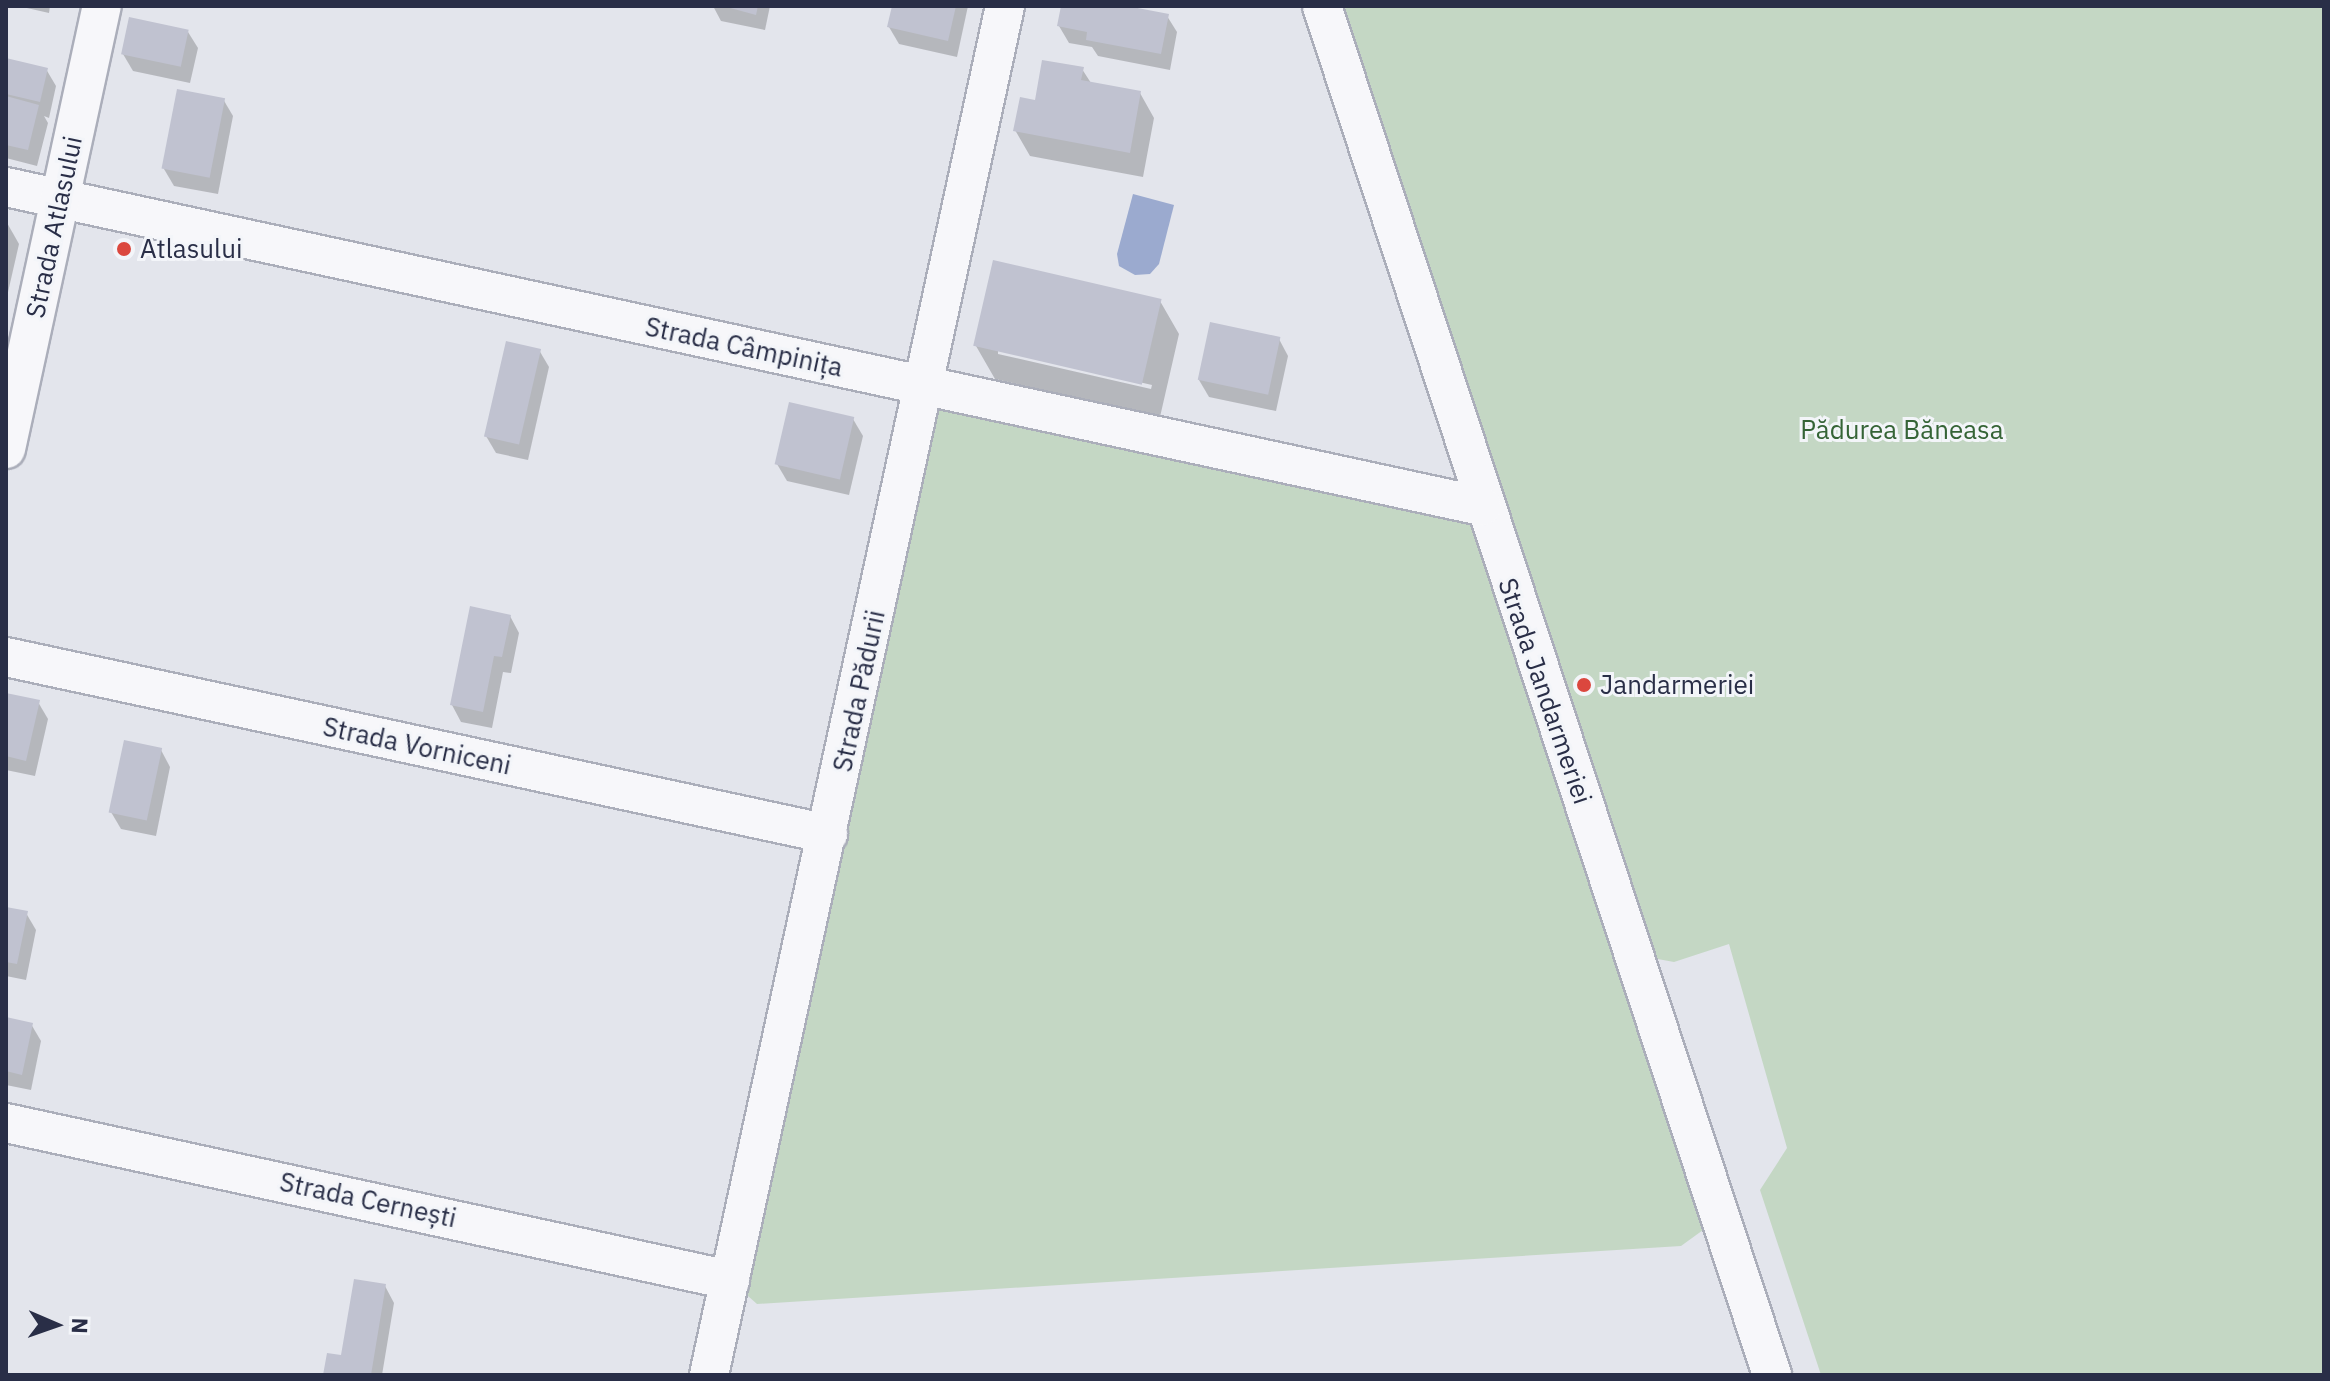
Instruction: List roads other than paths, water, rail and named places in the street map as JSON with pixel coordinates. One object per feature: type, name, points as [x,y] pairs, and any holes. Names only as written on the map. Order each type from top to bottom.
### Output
[{"type":"street","name":"Strada Atlasului","points":[[6,449],[102,6]]},
{"type":"street","name":"Strada Pădurii","points":[[709,1375],[1005,6]]},
{"type":"street","name":"Strada Jandarmeriei","points":[[1322,6],[1482,506],[1772,1375]]},
{"type":"street","name":"Strada Câmpinița","points":[[6,187],[1482,506]]},
{"type":"street","name":"Strada Vorniceni","points":[[6,657],[828,834]]},
{"type":"street","name":"Strada Cernești","points":[[6,1123],[730,1280]]},
{"type":"water","points":[[1133,194],[1174,205],[1159,264],[1150,274],[1135,275],[1119,266],[1117,254]]},
{"type":"place","name":"Atlasului","points":[[124,249]]},
{"type":"place","name":"Jandarmeriei","points":[[1584,685]]},
{"type":"park label","name":"Pădurea Băneasa","points":[[1902,430]]}]
